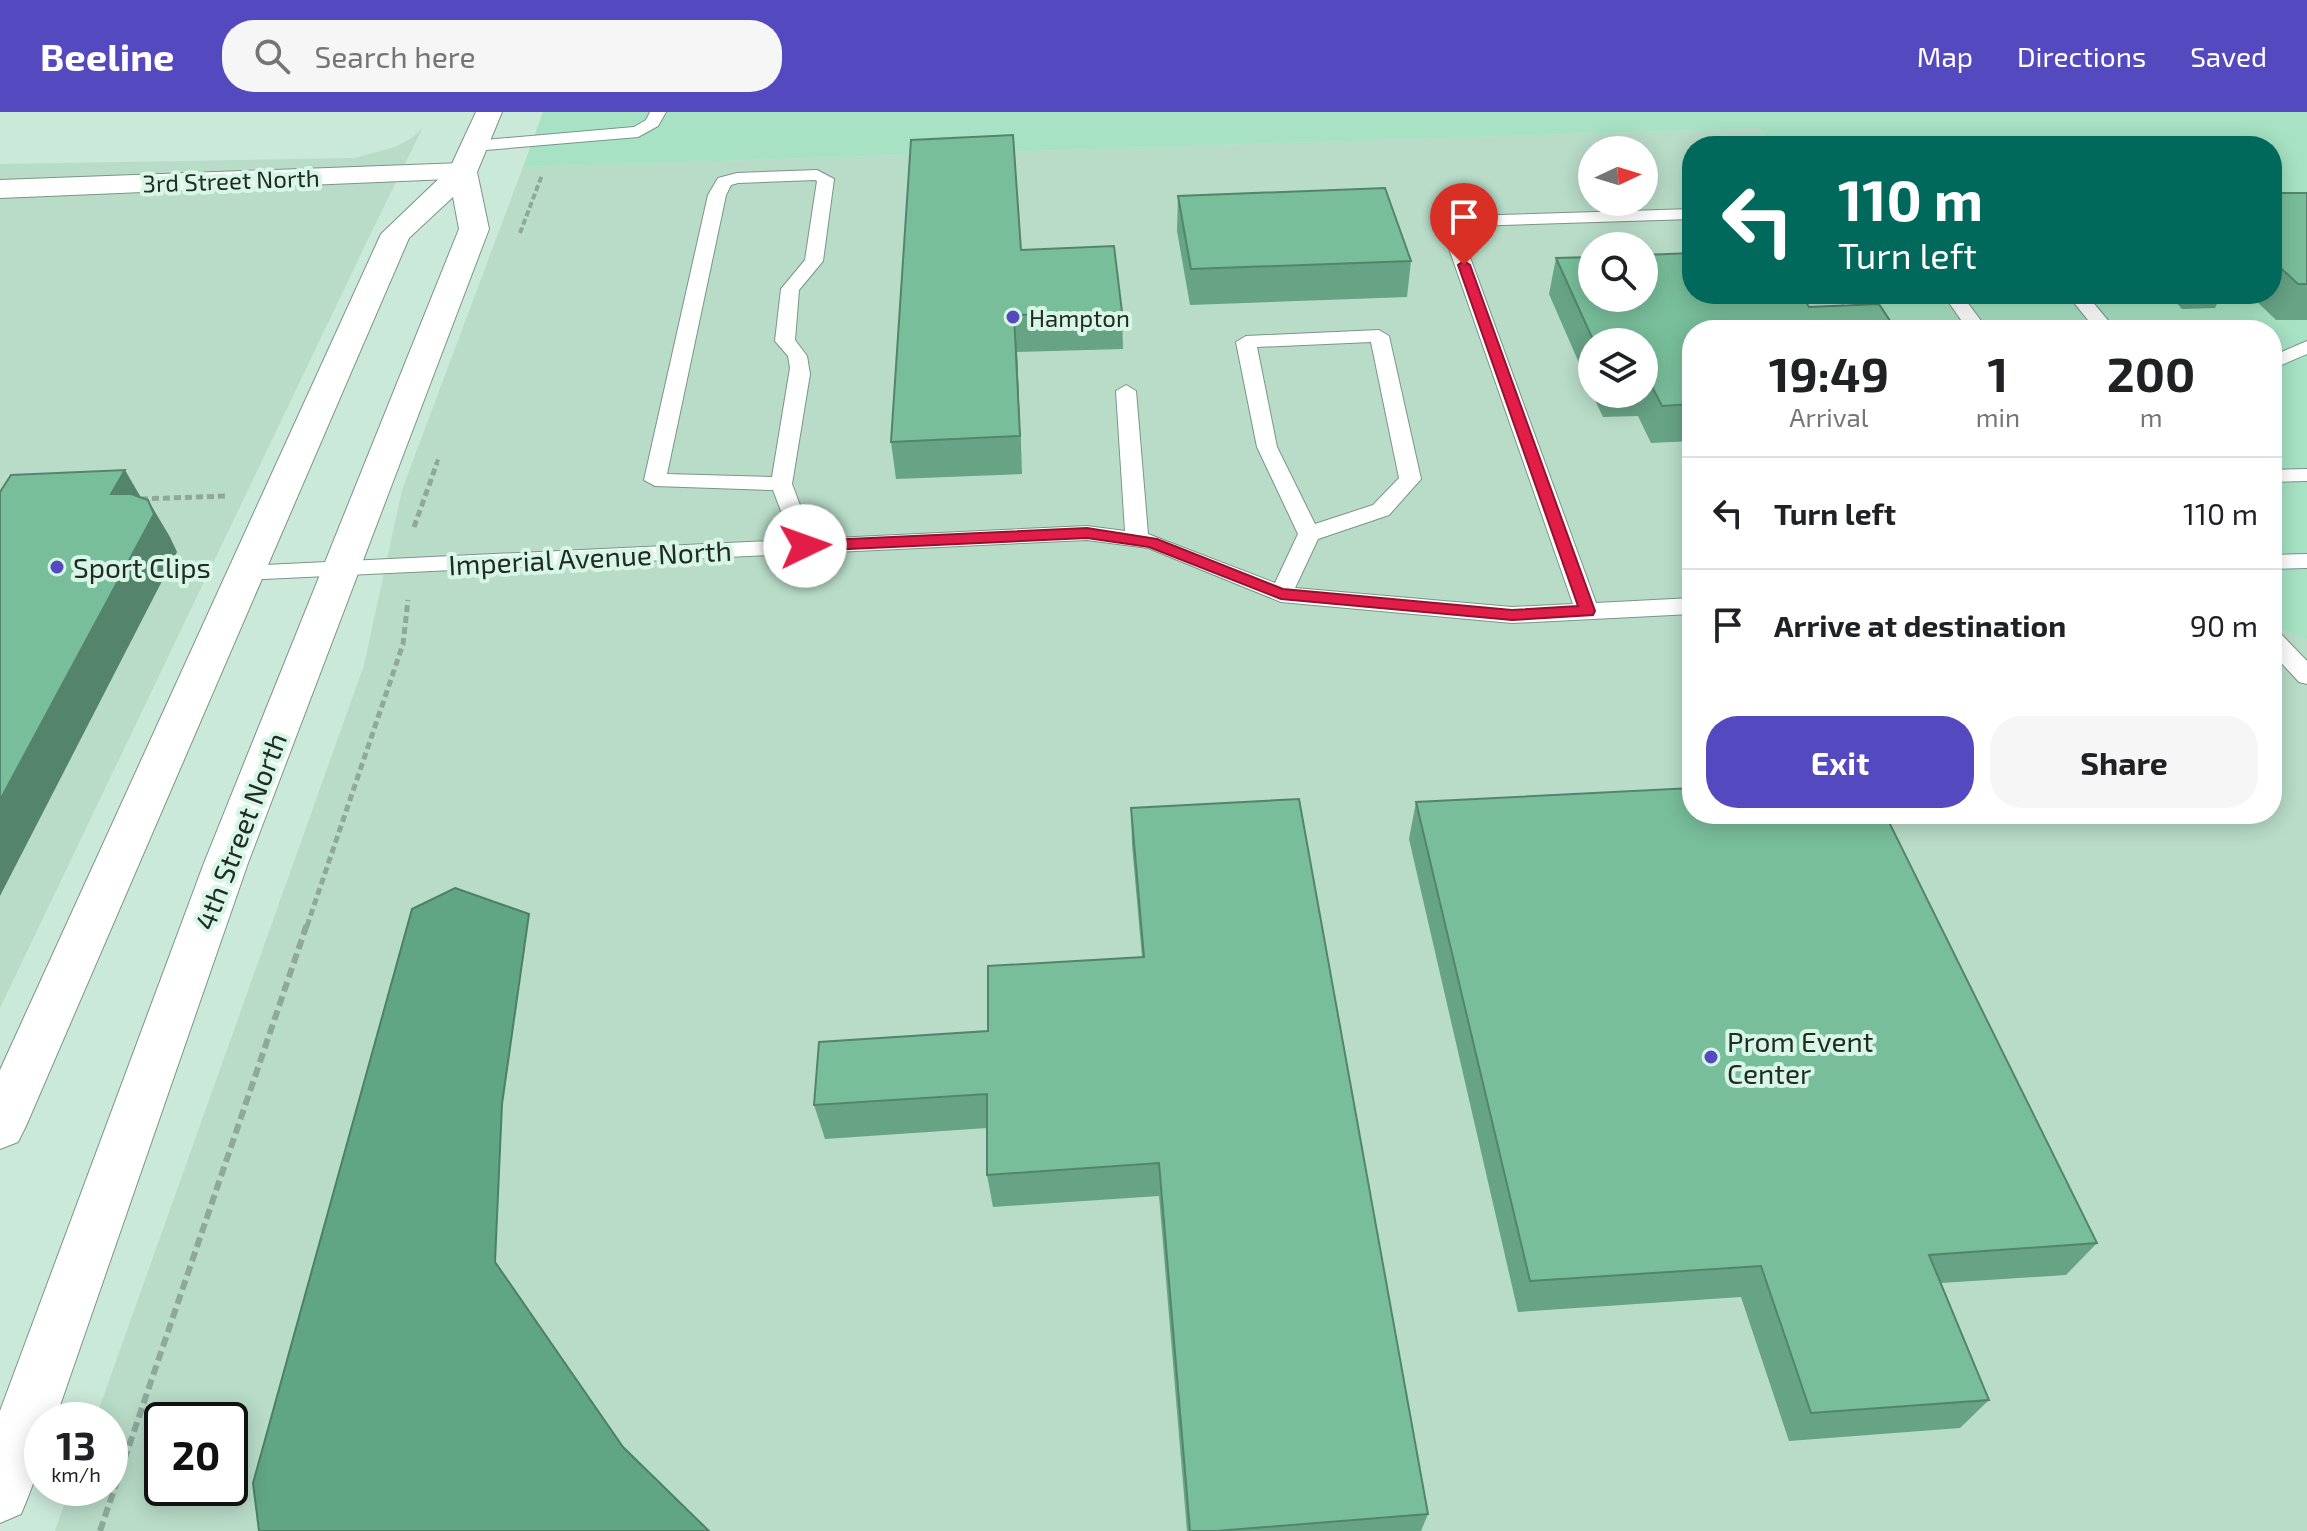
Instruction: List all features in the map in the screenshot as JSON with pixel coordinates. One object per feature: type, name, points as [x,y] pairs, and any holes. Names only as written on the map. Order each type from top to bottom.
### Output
[{"type":"street","points":[[0,1126],[396,234],[468,159],[489,112]]},
{"type":"street","name":"3rd Street North","points":[[0,189],[468,159]]},
{"type":"street","name":"4th Street North","points":[[0,1493],[165,1028],[474,229],[468,159]]},
{"type":"lane","points":[[468,159],[638,132],[652,123],[658,112]]},
{"type":"lane","points":[[781,484],[655,480],[717,195],[724,182],[737,178],[817,175],[826,179],[818,247],[814,261],[790,289],[785,341],[801,361],[781,484],[805,546]]},
{"type":"lane","points":[[1587,611],[1454,237],[1468,221],[1682,214]]},
{"type":"lane","points":[[2084,304],[2098,320]]},
{"type":"lane","points":[[1281,594],[1309,534],[1381,510],[1410,479],[1379,336],[1246,342],[1267,447],[1309,534]]},
{"type":"lane","points":[[2282,358],[2307,347]]},
{"type":"lane","points":[[1126,391],[1137,540]]},
{"type":"lane","points":[[2282,476],[2307,475]]},
{"type":"lane","name":"Imperial Avenue North","points":[[243,573],[1087,533],[1152,542],[1281,594],[1512,615],[1682,606]]},
{"type":"lane","points":[[2282,562],[2307,561]]},
{"type":"lane","points":[[2282,650],[2307,677]]},
{"type":"lane","points":[[2282,664],[2307,677]]},
{"type":"path","points":[[137,499],[228,496]]},
{"type":"path","points":[[100,1531],[403,644],[406,617]]},
{"type":"shaded area","points":[[543,112],[2307,112],[2307,640],[2282,629],[2282,320],[1890,320],[1880,304],[2282,304],[2282,136],[1765,136],[1759,128],[523,167]]},
{"type":"shaded area","points":[[423,127],[0,1008],[0,164],[354,158],[395,147],[412,138]]},
{"type":"shaded area","points":[[1759,128],[1765,136],[1682,136],[1682,304],[1880,304],[1890,320],[1682,320],[1682,824],[2282,824],[2282,629],[2307,640],[2307,1531],[55,1531],[64,1506],[128,1506],[128,1402],[101,1402],[364,665],[402,490],[523,167]]},
{"type":"shaded area","points":[[455,888],[529,914],[502,1104],[495,1262],[623,1447],[709,1531],[259,1531],[253,1483],[412,909]]},
{"type":"building","name":"Hampton","points":[[1013,135],[1021,250],[1114,246],[1122,312],[1014,315],[1020,436],[891,442],[911,140]]},
{"type":"building","points":[[1385,188],[1411,261],[1191,269],[1178,196]]},
{"type":"building","points":[[2282,193],[2307,193],[2307,284],[2298,284],[2282,269]]},
{"type":"building","points":[[1682,253],[1682,304],[1807,304],[1809,307],[1879,304],[1889,320],[1682,320],[1682,405],[1662,406],[1658,398],[1658,328],[1588,328],[1580,312],[1658,312],[1658,254]]},
{"type":"building","points":[[1578,257],[1578,307],[1556,258]]},
{"type":"building","points":[[125,470],[111,494],[131,494],[148,500],[154,514],[0,800],[0,492],[11,475]]},
{"type":"building","name":"Prom Event Center","points":[[1682,789],[1682,824],[1890,824],[2097,1243],[1929,1255],[1989,1400],[1811,1413],[1761,1266],[1530,1281],[1416,802]]},
{"type":"building","points":[[1299,799],[1428,1514],[1190,1531],[1159,1163],[987,1175],[987,1094],[814,1105],[819,1042],[988,1031],[988,966],[1144,957],[1131,808]]},
{"type":"place","name":"Hampton","points":[[1013,317]]},
{"type":"place","name":"Sport Clips","points":[[57,567]]},
{"type":"place","name":"Prom Event Center","points":[[1711,1057]]},
{"type":"route","points":[[805,546],[1087,533],[1152,542],[1281,594],[1512,615],[1587,611],[1464,265]]}]
